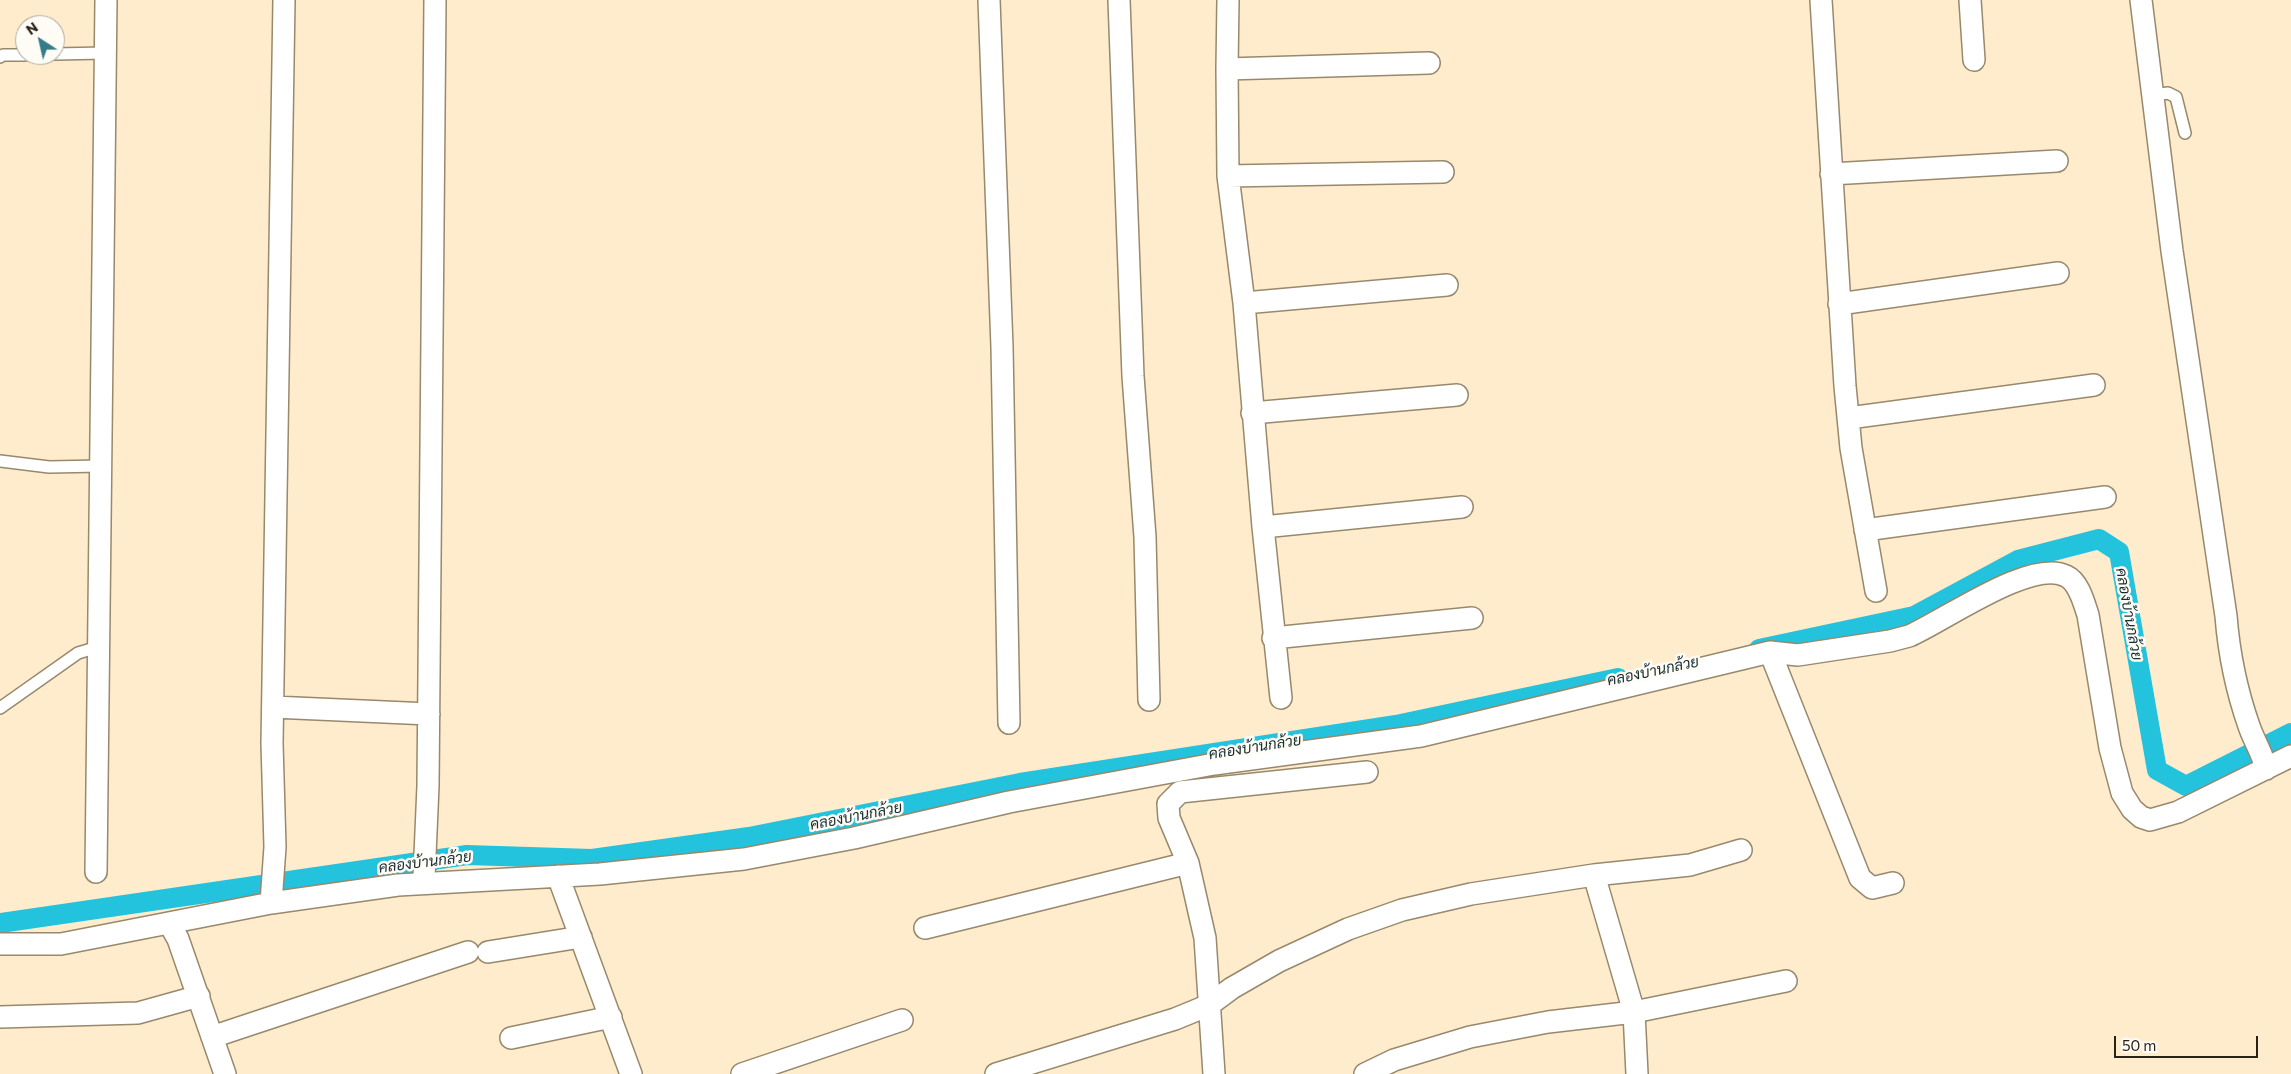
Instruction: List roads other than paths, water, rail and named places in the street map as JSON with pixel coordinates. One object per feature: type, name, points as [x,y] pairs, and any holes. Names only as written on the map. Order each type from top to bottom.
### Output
[{"type":"street","points":[[96,872],[106,0]]},
{"type":"street","points":[[272,897],[275,847],[273,708],[284,0]]},
{"type":"street","points":[[421,881],[426,832],[429,714],[435,0]]},
{"type":"street","points":[[989,0],[1002,347],[1009,723]]},
{"type":"street","points":[[1119,0],[1133,366],[1145,537],[1149,700]]},
{"type":"street","points":[[1228,0],[1226,68],[1228,176],[1244,303],[1262,527],[1281,698]]},
{"type":"street","points":[[1821,0],[1839,304],[1851,448],[1876,591]]},
{"type":"street","points":[[1970,0],[1974,60]]},
{"type":"street","points":[[2141,0],[2172,251],[2224,606],[2229,654],[2237,690],[2250,729],[2266,766]]},
{"type":"street","points":[[1226,68],[1429,63]]},
{"type":"street","points":[[1831,174],[2057,161]]},
{"type":"street","points":[[1228,176],[1443,172]]},
{"type":"street","points":[[1839,304],[2058,273]]},
{"type":"street","points":[[1244,303],[1448,285]]},
{"type":"street","points":[[1849,418],[2094,385]]},
{"type":"street","points":[[1252,413],[1457,395]]},
{"type":"street","points":[[1866,530],[2105,498]]},
{"type":"street","points":[[1262,527],[1462,507]]},
{"type":"street","points":[[0,944],[62,944],[169,923],[272,897],[421,881],[558,876],[744,859],[854,838],[1009,802],[1214,764],[1421,736],[1770,652],[1798,655],[1890,641],[1909,636],[2012,582],[2030,575],[2049,571],[2067,576],[2082,597],[2088,615],[2110,748],[2122,793],[2132,809],[2141,817],[2150,820],[2178,812],[2266,766],[2291,756]]},
{"type":"street","points":[[1273,638],[1472,618]]},
{"type":"street","points":[[1770,652],[1860,878],[1872,888],[1893,883]]},
{"type":"street","points":[[273,708],[429,714]]},
{"type":"street","points":[[1214,1074],[1205,938],[1188,863],[1169,818],[1168,804],[1180,792],[1367,772]]},
{"type":"street","points":[[996,1074],[1175,1018],[1209,1005],[1232,988],[1279,961],[1348,929],[1402,910],[1471,894],[1594,875],[1690,865],[1741,850]]},
{"type":"street","points":[[924,928],[1188,863]]},
{"type":"street","points":[[1594,875],[1634,1012],[1637,1074]]},
{"type":"street","points":[[558,876],[631,1074]]},
{"type":"street","points":[[169,923],[178,939],[225,1074]]},
{"type":"street","points":[[212,1037],[478,952],[581,937]]},
{"type":"street","points":[[1365,1074],[1394,1060],[1470,1037],[1548,1022],[1634,1012],[1786,981]]},
{"type":"street","points":[[0,1017],[138,1013],[199,996]]},
{"type":"street","points":[[511,1038],[611,1017]]},
{"type":"street","points":[[742,1074],[902,1020]]},
{"type":"lane","points":[[65,54],[105,53]]},
{"type":"lane","points":[[0,57],[3,55],[15,55]]},
{"type":"lane","points":[[2154,94],[2168,93],[2176,97],[2185,133]]},
{"type":"lane","points":[[0,461],[49,467],[100,466]]},
{"type":"lane","points":[[0,708],[78,653],[98,647]]},
{"type":"waterway","name":"คลองบ้านกล้วย","points":[[1759,649],[1914,616],[2018,560],[2099,539],[2119,552],[2157,770],[2186,786],[2291,733]]},
{"type":"waterway","name":"คลองบ้านกล้วย","points":[[0,923],[467,855],[592,859],[749,837],[1020,783],[1396,725],[1618,678]]}]
